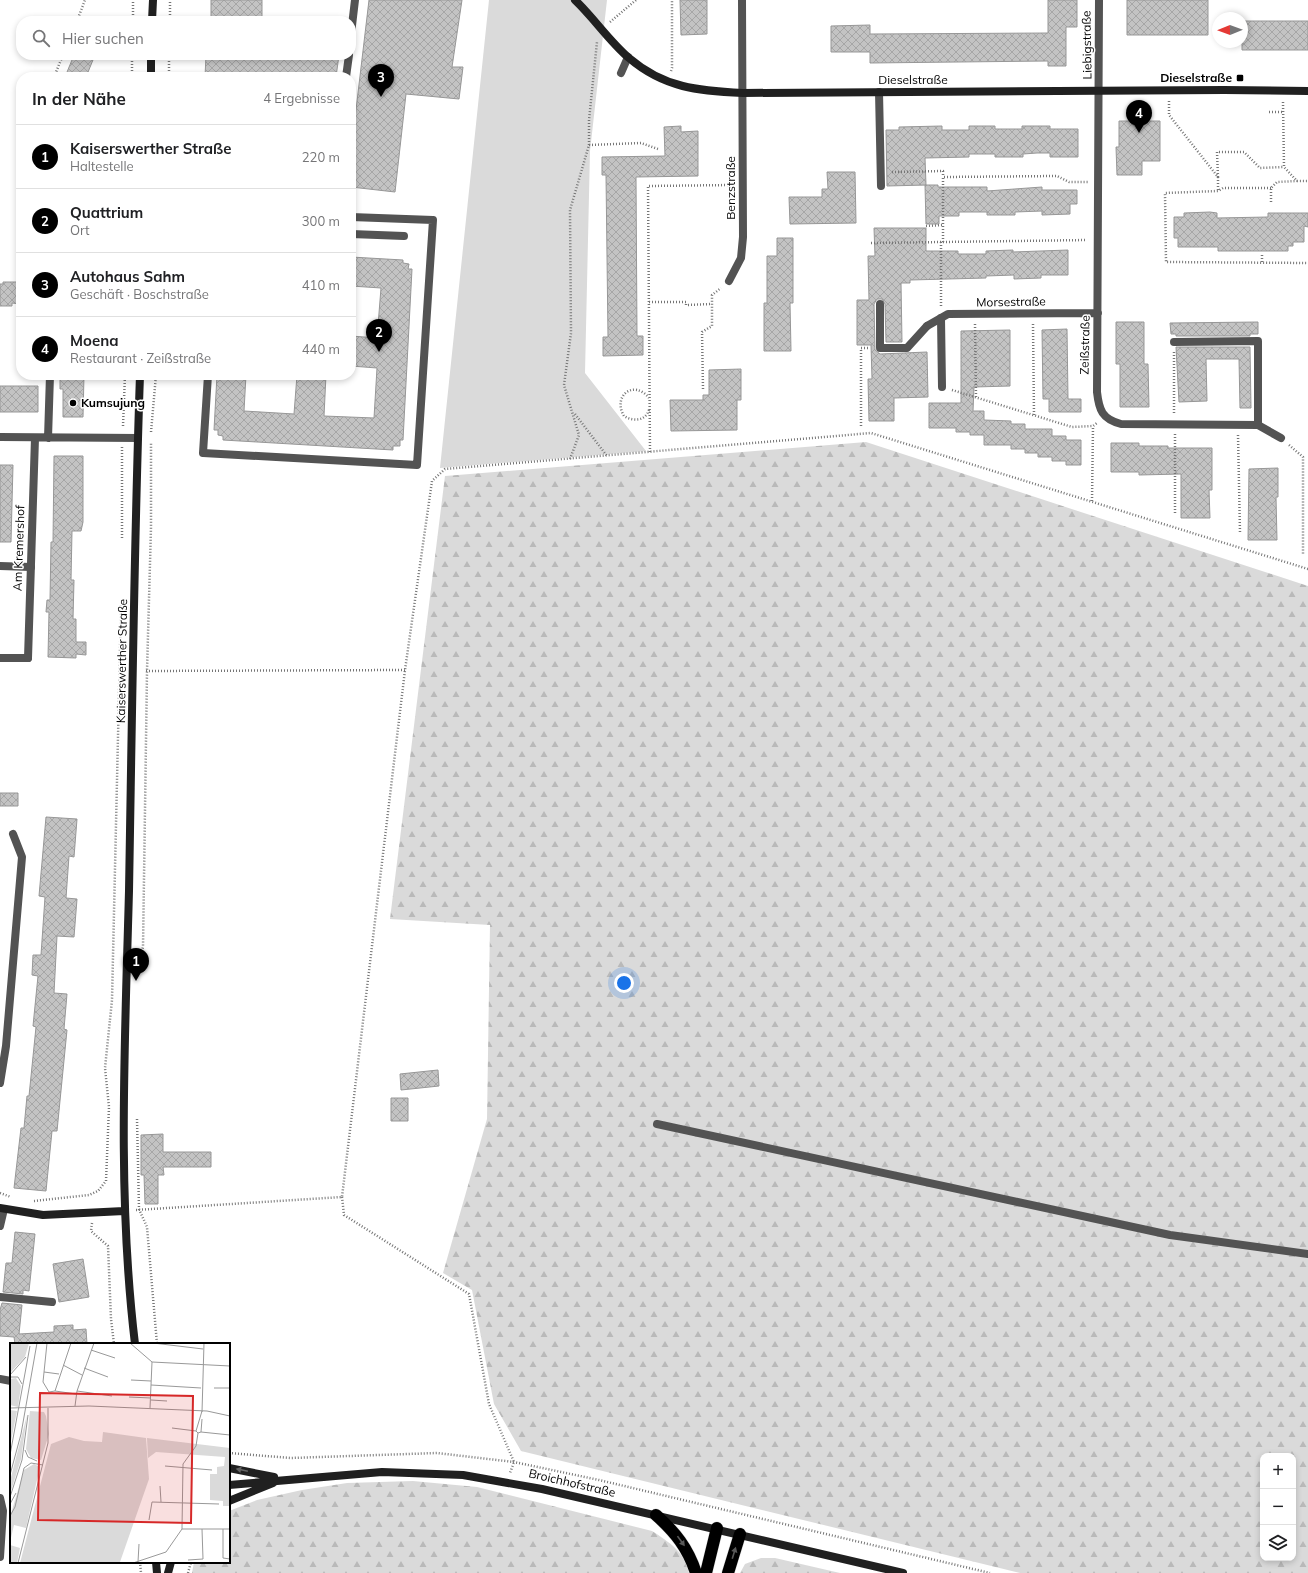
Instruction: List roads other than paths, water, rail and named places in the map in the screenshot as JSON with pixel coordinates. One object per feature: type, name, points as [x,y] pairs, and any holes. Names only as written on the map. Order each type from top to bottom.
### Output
[{"type":"highway","points":[[656,1514],[680,1539],[687,1550],[696,1573]]},
{"type":"highway","points":[[706,1573],[717,1528]]},
{"type":"highway","points":[[728,1573],[740,1534]]},
{"type":"main road","points":[[152,16],[153,0]]},
{"type":"main road","name":"Dieselstraße","points":[[575,0],[628,57],[666,82],[687,89],[702,91],[743,93],[1168,90],[1308,91]]},
{"type":"main road","points":[[151,60],[151,72]]},
{"type":"main road","name":"Kaiserswerther Straße","points":[[135,1343],[128,1288],[124,1211],[124,1072],[140,380]]},
{"type":"main road","points":[[2,1208],[42,1215],[124,1211]]},
{"type":"main road","points":[[230,1468],[283,1479]]},
{"type":"main road","name":"Broichhofstraße","points":[[230,1484],[382,1472],[420,1472],[463,1475],[508,1482],[656,1514],[903,1573]]},
{"type":"main road","points":[[230,1501],[283,1479]]},
{"type":"main road","points":[[156,1563],[157,1573]]},
{"type":"main road","points":[[168,1573],[171,1563]]},
{"type":"street","points":[[353,16],[355,0]]},
{"type":"street","name":"Benzstraße","points":[[729,281],[741,258],[743,184],[742,0]]},
{"type":"street","name":"Liebigstraße","points":[[1099,0],[1100,91]]},
{"type":"street","points":[[621,73],[628,57]]},
{"type":"street","points":[[347,72],[348,60]]},
{"type":"street","name":"Zeißstraße","points":[[1100,91],[1097,392],[1099,407],[1104,416],[1110,421],[1121,424],[1258,425]]},
{"type":"street","points":[[879,92],[881,186]]},
{"type":"street","points":[[208,380],[203,452],[417,465],[433,220],[356,217]]},
{"type":"street","points":[[356,234],[404,236]]},
{"type":"street","name":"Morsestraße","points":[[880,304],[880,348],[907,348],[928,326],[948,314],[1098,313]]},
{"type":"street","points":[[941,318],[942,387]]},
{"type":"street","points":[[1174,342],[1258,341],[1258,425],[1281,438]]},
{"type":"street","points":[[48,438],[50,380]]},
{"type":"street","points":[[0,437],[138,438]]},
{"type":"street","name":"Am Kremershof","points":[[0,658],[28,658],[35,438]]},
{"type":"street","points":[[0,566],[31,567]]},
{"type":"street","points":[[0,1083],[6,1038],[22,858],[12,834]]},
{"type":"street","points":[[657,1124],[1170,1235],[1308,1254]]},
{"type":"street","points":[[0,1226],[2,1208]]},
{"type":"street","points":[[0,1297],[52,1302]]},
{"type":"street","points":[[0,1379],[10,1380]]},
{"type":"street","points":[[0,1498],[3,1511],[0,1556]]},
{"type":"place","name":"Dieselstraße","points":[[1240,78]]},
{"type":"place","name":"Autohaus Sahm","points":[[381,97]]},
{"type":"place","name":"Moena","points":[[1139,133]]},
{"type":"place","name":"Quattrium","points":[[379,352]]},
{"type":"place","name":"Kumsujung","points":[[73,403]]},
{"type":"place","name":"Kaiserswerther Straße","points":[[136,981]]}]
